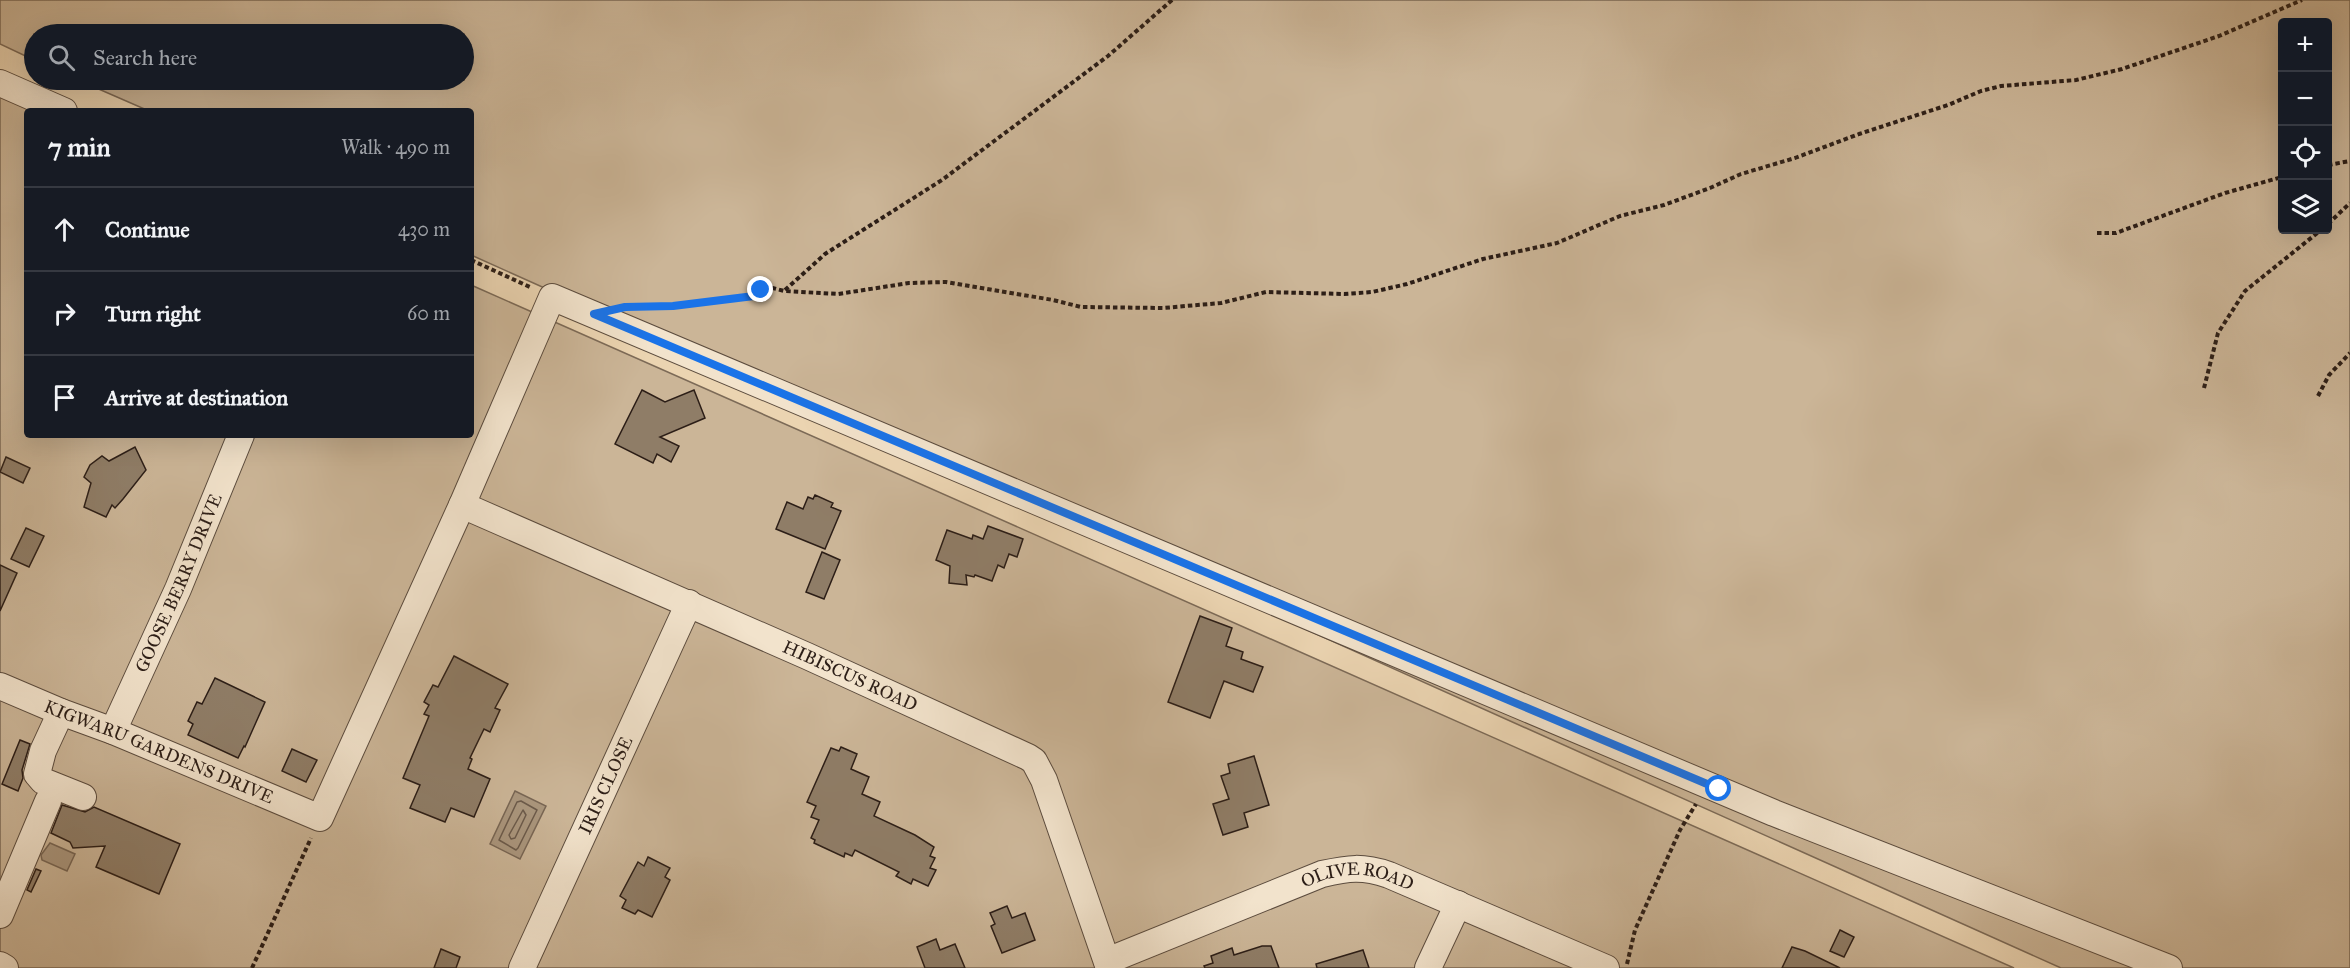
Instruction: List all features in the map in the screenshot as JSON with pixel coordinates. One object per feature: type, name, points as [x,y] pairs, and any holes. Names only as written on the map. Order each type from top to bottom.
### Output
[{"type":"street","points":[[0,83],[57,108]]},
{"type":"street","points":[[320,818],[462,505],[552,297],[1785,818],[2169,968]]},
{"type":"street","name":"GOOSE BERRY DRIVE","points":[[112,731],[178,589],[240,438]]},
{"type":"street","name":"HIBISCUS ROAD","points":[[462,505],[689,603],[1015,750],[1034,761],[1044,780],[1108,964]]},
{"type":"street","name":"IRIS CLOSE","points":[[522,968],[689,603]]},
{"type":"street","name":"KIGWARU GARDENS DRIVE","points":[[0,686],[320,818]]},
{"type":"street","points":[[61,712],[43,751],[37,774],[43,781],[83,797]]},
{"type":"street","points":[[0,915],[48,801]]},
{"type":"street","name":"OLIVE ROAD","points":[[1108,964],[1322,874],[1348,868],[1367,868],[1389,875],[1606,968]]},
{"type":"street","points":[[1428,968],[1458,904]]},
{"type":"street","points":[[0,965],[5,968]]},
{"type":"path","points":[[784,291],[825,254],[942,180],[1108,56],[1172,0]]},
{"type":"path","points":[[594,314],[625,307],[673,306],[754,296],[765,286],[784,291],[837,294],[909,283],[946,282],[1081,307],[1163,308],[1221,303],[1266,292],[1344,294],[1372,292],[1416,281],[1483,259],[1557,243],[1620,216],[1664,205],[1741,174],[1795,159],[1859,134],[2001,86],[2076,80],[2122,69],[2219,36],[2302,0]]},
{"type":"path","points":[[2332,164],[2350,161]]},
{"type":"path","points":[[2097,233],[2116,233],[2225,193],[2278,178]]},
{"type":"path","points":[[2332,220],[2350,203]]},
{"type":"path","points":[[2204,388],[2218,333],[2245,291],[2316,234]]},
{"type":"path","points":[[474,262],[552,297]]},
{"type":"path","points":[[2318,396],[2329,375],[2350,353]]},
{"type":"path","points":[[1626,968],[1635,930],[1680,830],[1696,804],[1719,789]]},
{"type":"path","points":[[252,968],[320,818]]},
{"type":"shaded area","points":[[0,0],[2350,0],[2350,968],[2061,968],[474,256],[474,108],[142,108],[101,90],[474,90],[474,24],[24,24],[24,55],[0,44]]},
{"type":"shaded area","points":[[0,76],[24,87],[24,90],[31,90],[71,108],[24,108],[24,438],[474,438],[474,286],[2014,968],[0,968]]},
{"type":"water","points":[[515,791],[546,806],[520,859],[490,844]]},
{"type":"water","points":[[50,843],[75,854],[67,871],[42,860],[41,855]]},
{"type":"building","points":[[642,390],[665,402],[694,390],[705,418],[660,437],[679,446],[671,462],[657,454],[653,463],[615,444]]},
{"type":"building","points":[[135,447],[146,470],[123,499],[115,508],[112,505],[106,517],[84,507],[91,483],[84,477],[90,465],[102,456],[109,461]]},
{"type":"building","points":[[6,457],[30,468],[23,483],[0,472]]},
{"type":"building","points":[[815,495],[833,503],[831,507],[841,511],[825,549],[776,529],[787,502],[803,509],[808,497],[813,499]]},
{"type":"building","points":[[988,526],[1023,539],[1017,557],[1009,554],[1004,568],[998,565],[992,581],[975,575],[974,577],[966,575],[967,585],[949,583],[950,566],[936,560],[947,530],[972,539],[973,535],[983,539]]},
{"type":"building","points":[[26,528],[44,536],[29,567],[11,559]]},
{"type":"building","points":[[822,552],[840,560],[824,599],[806,592]]},
{"type":"building","points":[[0,565],[17,573],[0,611]]},
{"type":"building","points":[[1200,616],[1232,628],[1226,646],[1243,652],[1241,659],[1263,667],[1253,692],[1224,681],[1210,718],[1168,702]]},
{"type":"building","points":[[454,656],[508,684],[495,708],[500,710],[490,732],[484,729],[470,758],[472,759],[468,769],[490,779],[474,817],[451,808],[445,822],[410,808],[420,785],[403,778],[429,716],[424,714],[429,705],[424,702],[433,685],[438,687]]},
{"type":"building","points":[[215,678],[265,702],[238,758],[188,735],[193,724],[188,721],[197,702],[202,704]]},
{"type":"building","points":[[20,740],[30,744],[18,791],[2,784]]},
{"type":"building","points":[[841,747],[857,754],[851,769],[869,777],[862,794],[880,802],[874,816],[915,835],[934,847],[930,856],[935,858],[930,868],[936,870],[928,886],[913,879],[911,884],[896,876],[899,872],[855,850],[852,856],[845,853],[844,857],[814,843],[815,840],[811,838],[819,820],[811,817],[816,806],[807,802],[831,748],[839,751]]},
{"type":"building","points":[[292,749],[317,760],[306,782],[282,771]]},
{"type":"building","points":[[1254,756],[1269,805],[1244,813],[1248,827],[1223,835],[1213,804],[1229,799],[1221,776],[1230,773],[1228,764]]},
{"type":"building","points":[[62,805],[85,812],[94,807],[180,844],[159,894],[96,867],[105,846],[73,848],[70,842],[51,833]]},
{"type":"building","points":[[648,857],[670,868],[665,877],[670,880],[652,917],[638,910],[635,914],[622,908],[626,900],[620,896],[638,862],[644,866]]},
{"type":"building","points":[[36,869],[41,871],[31,892],[27,890]]},
{"type":"building","points":[[1007,906],[1012,918],[1025,913],[1035,940],[1002,953],[991,926],[995,924],[990,913]]},
{"type":"building","points":[[1840,930],[1854,937],[1844,957],[1830,951]]},
{"type":"building","points":[[936,939],[940,950],[955,944],[965,968],[925,968],[917,947]]},
{"type":"building","points":[[1262,946],[1271,946],[1279,968],[1205,968],[1204,966],[1213,963],[1211,956],[1232,948],[1234,955]]},
{"type":"building","points":[[1792,947],[1805,951],[1840,968],[1782,968]]},
{"type":"building","points":[[441,949],[460,957],[456,968],[434,968]]},
{"type":"building","points":[[1363,950],[1369,968],[1317,968],[1316,964]]},
{"type":"route","points":[[761,290],[754,296],[673,306],[625,307],[594,314],[1719,789]]}]
